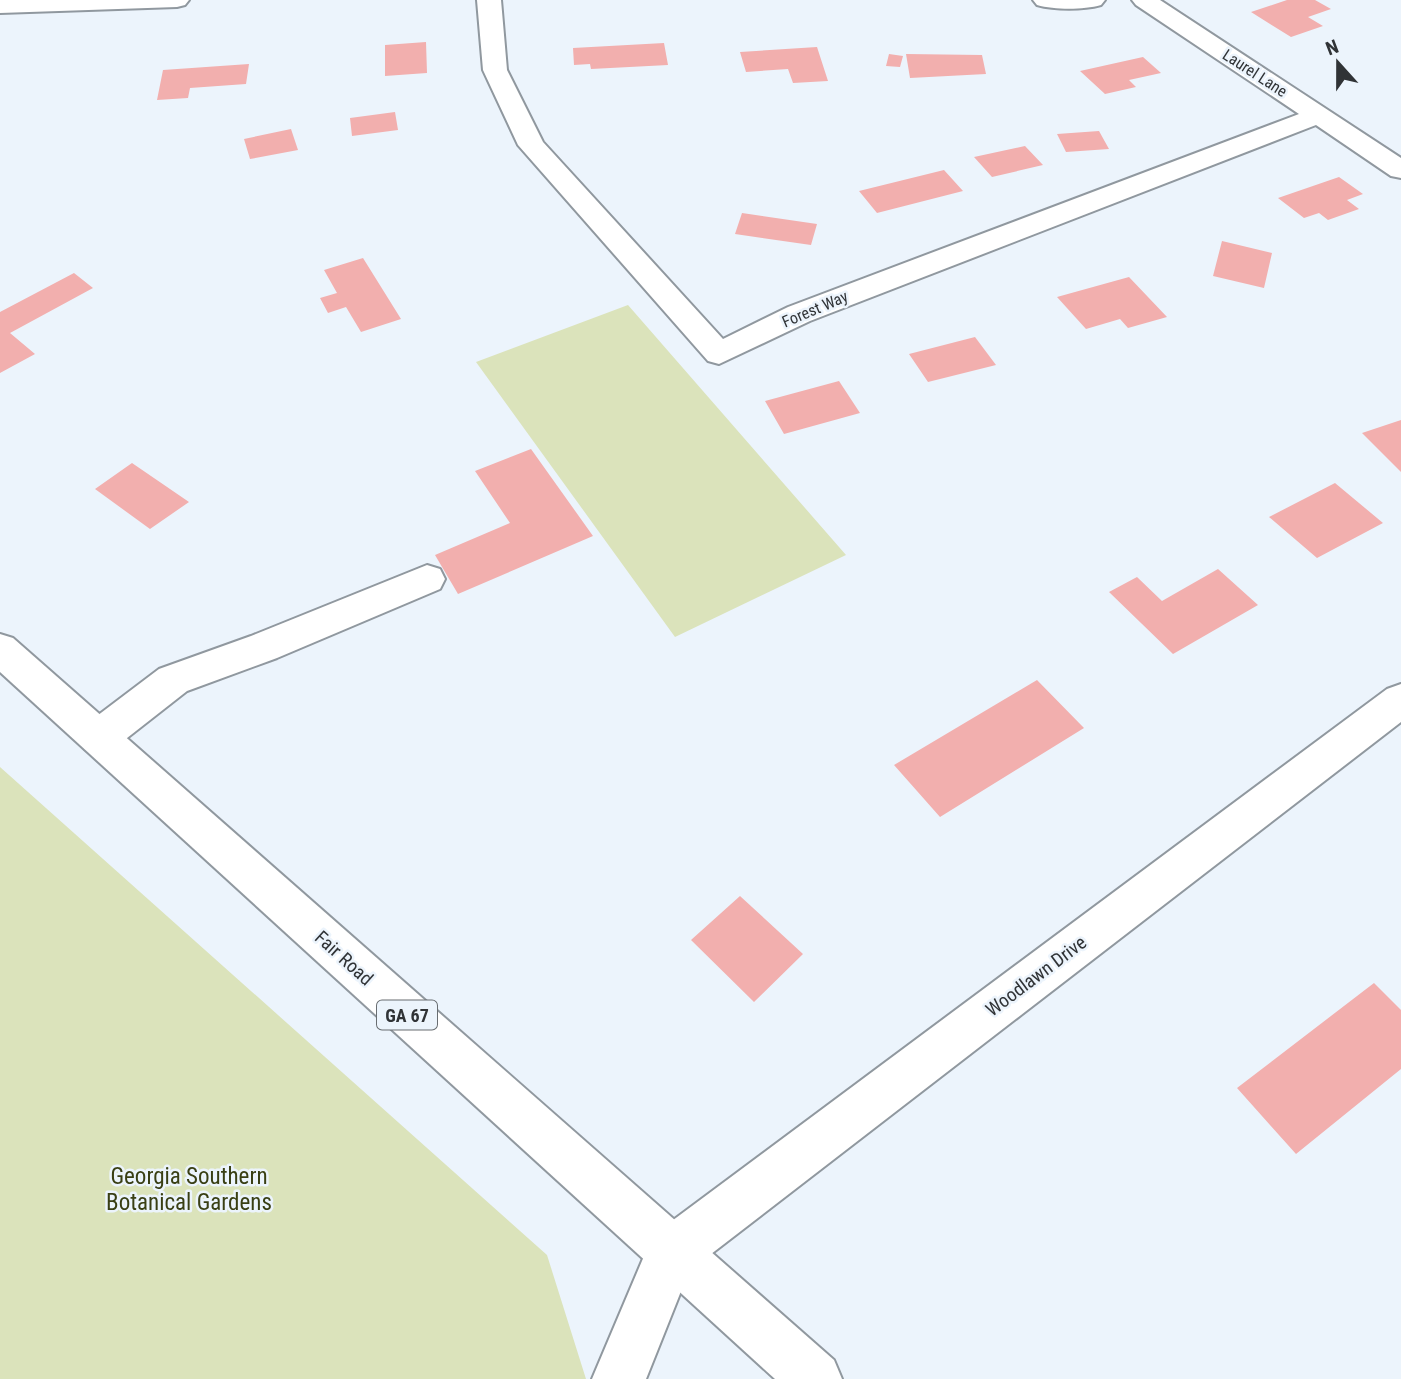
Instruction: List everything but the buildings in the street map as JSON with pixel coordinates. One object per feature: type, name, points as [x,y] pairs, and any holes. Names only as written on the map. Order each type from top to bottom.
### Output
[{"type":"street","points":[[0,6],[177,0]]},
{"type":"street","name":"Forest Way","points":[[489,0],[495,69],[531,145],[719,354],[799,314],[1319,115]]},
{"type":"street","points":[[1045,0],[1093,0]]},
{"type":"street","name":"Laurel Lane","points":[[1144,0],[1401,170]]},
{"type":"street","points":[[99,737],[173,680],[264,648],[427,579]]},
{"type":"street","name":"Fair Road","points":[[0,649],[671,1253],[815,1379]]},
{"type":"street","name":"Woodlawn Drive","points":[[671,1253],[1401,700]]},
{"type":"street","points":[[619,1379],[671,1253]]},
{"type":"green space","points":[[628,305],[846,555],[675,637],[476,362]]},
{"type":"green space","name":"Georgia Southern Botanical Gardens","points":[[0,767],[547,1255],[586,1379],[0,1379]]}]
